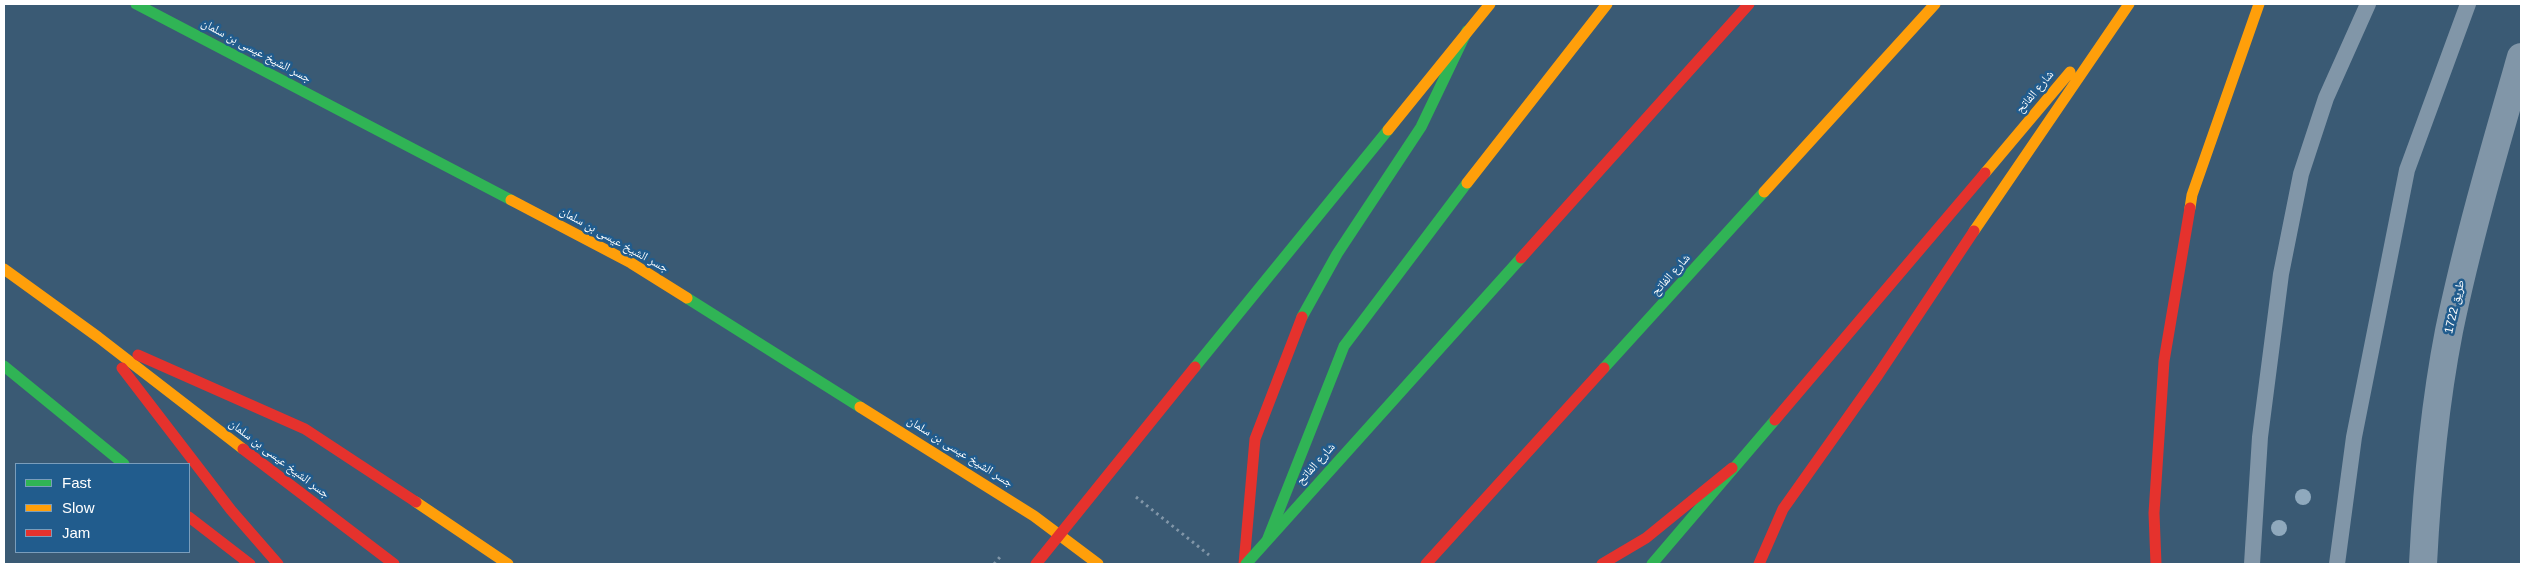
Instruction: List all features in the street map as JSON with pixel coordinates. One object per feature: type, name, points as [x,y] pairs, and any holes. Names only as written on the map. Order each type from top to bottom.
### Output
[{"type":"main road","name":"جسر الشيخ عيسى بن سلمان","points":[[136,4],[631,263],[1026,510],[1098,564]]},
{"type":"main road","points":[[1036,564],[1490,4]]},
{"type":"main road","points":[[1257,564],[1344,346],[1420,243],[1607,4]]},
{"type":"main road","name":"شارع الفاتح","points":[[1245,564],[1749,4]]},
{"type":"main road","name":"شارع الفاتح","points":[[1426,564],[1935,4]]},
{"type":"main road","points":[[1759,564],[1783,509],[1878,375],[1942,276],[2129,4]]},
{"type":"main road","name":"شارع الفاتح","points":[[1652,564],[2129,4]]},
{"type":"main road","points":[[2156,564],[2154,513],[2164,361],[2192,195],[2258,4]]},
{"type":"main road","points":[[1245,564],[1255,439],[1296,330],[1337,254],[1421,127],[1467,31]]},
{"type":"main road","name":"جسر الشيخ عيسى بن سلمان","points":[[4,269],[98,337],[394,564]]},
{"type":"main road","points":[[98,337],[232,510],[278,564]]},
{"type":"main road","points":[[98,337],[305,429],[508,564]]},
{"type":"main road","points":[[4,366],[123,463]]},
{"type":"main road","points":[[1602,564],[1646,538],[1732,468]]},
{"type":"main road","points":[[190,518],[250,564]]},
{"type":"main road","points":[[1059,536],[1078,564]]},
{"type":"street","name":"طريق 1722","points":[[2423,564],[2434,426],[2449,332],[2495,146],[2521,57]]},
{"type":"lane","points":[[2252,564],[2260,437],[2280,274],[2301,174],[2326,98],[2368,4]]},
{"type":"lane","points":[[2337,564],[2354,437],[2407,170],[2468,4]]},
{"type":"traffic: fast","points":[[136,4],[511,200]]},
{"type":"traffic: fast","points":[[1302,317],[1337,254],[1421,127],[1467,31]]},
{"type":"traffic: fast","points":[[1195,367],[1388,130]]},
{"type":"traffic: fast","points":[[1268,538],[1344,346],[1467,183]]},
{"type":"traffic: fast","points":[[1604,368],[1764,192]]},
{"type":"traffic: fast","points":[[1246,564],[1521,258]]},
{"type":"traffic: fast","points":[[687,298],[860,407]]},
{"type":"traffic: fast","points":[[4,366],[123,463]]},
{"type":"traffic: fast","points":[[1652,564],[1775,420]]},
{"type":"traffic: slow","points":[[1388,130],[1490,4]]},
{"type":"traffic: slow","points":[[1467,183],[1607,4]]},
{"type":"traffic: slow","points":[[1764,192],[1935,4]]},
{"type":"traffic: slow","points":[[1974,231],[2129,4]]},
{"type":"traffic: slow","points":[[2190,208],[2192,195],[2259,4]]},
{"type":"traffic: slow","points":[[1985,173],[2070,72]]},
{"type":"traffic: slow","points":[[511,200],[631,263],[687,298]]},
{"type":"traffic: slow","points":[[4,269],[98,337],[243,449]]},
{"type":"traffic: slow","points":[[860,407],[1034,516],[1098,564]]},
{"type":"traffic: slow","points":[[416,502],[508,564]]},
{"type":"traffic: jam","points":[[1521,258],[1749,4]]},
{"type":"traffic: jam","points":[[1775,420],[1985,173]]},
{"type":"traffic: jam","points":[[2156,564],[2154,513],[2164,361],[2190,208]]},
{"type":"traffic: jam","points":[[1759,564],[1783,509],[1878,375],[1974,231]]},
{"type":"traffic: jam","points":[[1244,564],[1255,439],[1302,317]]},
{"type":"traffic: jam","points":[[138,355],[305,429],[416,502]]},
{"type":"traffic: jam","points":[[1036,564],[1195,367]]},
{"type":"traffic: jam","points":[[122,368],[231,510],[278,564]]},
{"type":"traffic: jam","points":[[1426,564],[1604,368]]},
{"type":"traffic: jam","points":[[243,449],[394,564]]},
{"type":"traffic: jam","points":[[1602,564],[1646,538],[1732,468]]},
{"type":"traffic: jam","points":[[190,518],[250,564]]}]
